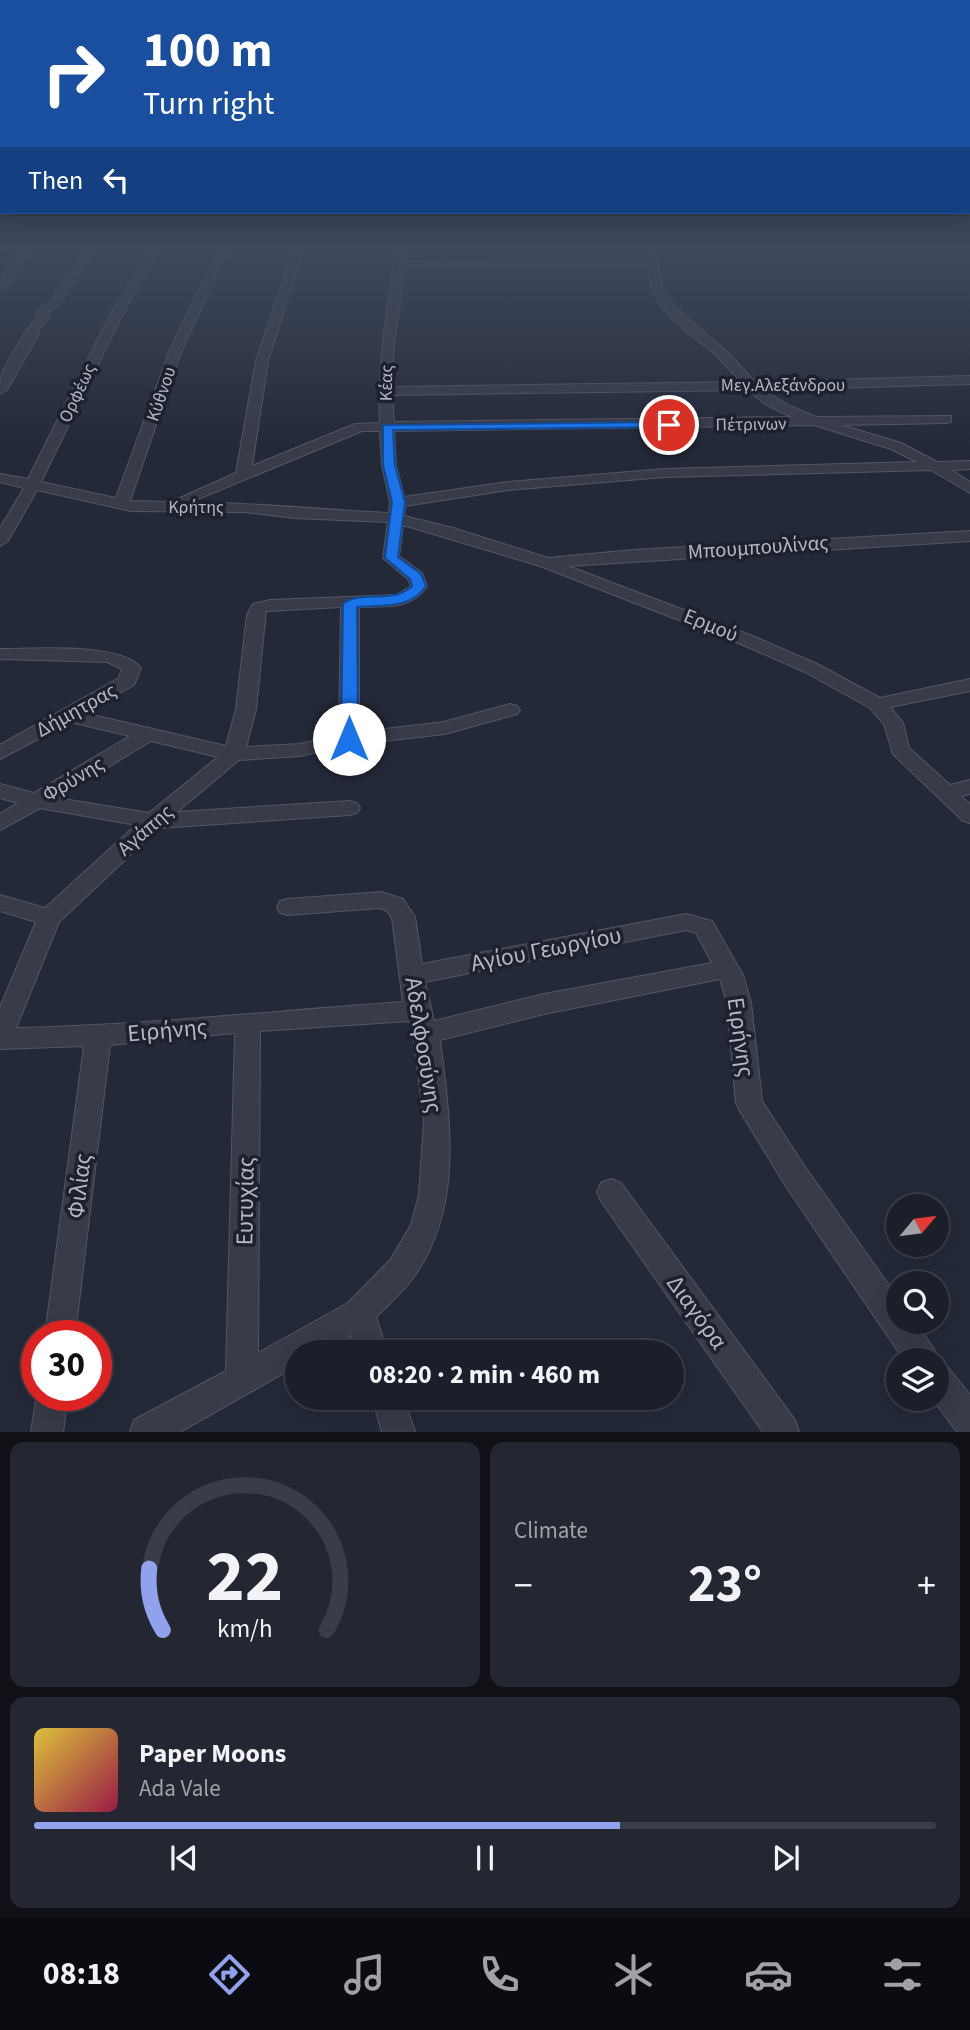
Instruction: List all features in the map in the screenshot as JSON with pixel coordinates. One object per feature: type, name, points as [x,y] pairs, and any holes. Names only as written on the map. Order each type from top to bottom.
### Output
[{"type":"street","points":[[0,390],[31,337],[33,328],[44,315]]},
{"type":"street","name":"Ορφέως","points":[[0,541],[32,486],[116,315]]},
{"type":"street","name":"Κύθνου","points":[[121,504],[175,352],[193,315]]},
{"type":"street","points":[[243,475],[262,362],[277,315]]},
{"type":"street","name":"Κέας","points":[[350,604],[401,600],[415,592],[419,586],[416,577],[391,558],[397,510],[389,465],[385,391],[387,342],[392,315]]},
{"type":"street","points":[[674,315],[686,328],[718,350],[747,384],[771,401],[817,423],[898,447],[970,489]]},
{"type":"street","name":"Μεγ.Αλεξάνδρου","points":[[385,391],[747,384],[849,385],[970,380]]},
{"type":"street","name":"Πέτρινων","points":[[160,507],[196,496],[349,430],[387,427],[817,423],[946,419]]},
{"type":"street","points":[[397,510],[508,486],[665,472],[970,466]]},
{"type":"street","name":"Κρήτης","points":[[0,478],[121,504],[245,507],[294,513],[397,510]]},
{"type":"street","name":"Ερμού","points":[[397,510],[447,531],[546,563],[749,640],[811,668],[877,704],[893,723],[900,750],[970,816]]},
{"type":"street","name":"Μπουμπουλίνας","points":[[546,563],[633,555],[970,536]]},
{"type":"street","points":[[234,754],[246,709],[256,615],[259,608],[266,605],[350,604],[349,739]]},
{"type":"street","name":"Δήμητρας","points":[[0,654],[58,654],[121,660],[132,668],[127,681],[0,753]]},
{"type":"street","points":[[877,704],[970,685]]},
{"type":"street","points":[[66,715],[234,754],[300,750],[349,739],[445,728],[510,710]]},
{"type":"street","name":"Φρύνης","points":[[0,823],[146,735]]},
{"type":"street","name":"Αγάπης","points":[[0,1038],[49,918],[153,821],[234,754]]},
{"type":"street","points":[[945,793],[970,787]]},
{"type":"street","points":[[0,791],[37,801],[153,821],[350,808]]},
{"type":"street","name":"Αδελφοσύνης","points":[[288,907],[342,901],[389,901],[395,905],[402,917],[421,1022],[437,1121],[433,1195],[425,1229],[402,1269],[359,1313]]},
{"type":"street","points":[[0,903],[49,918]]},
{"type":"street","name":"Αγίου Γεωργίου","points":[[412,975],[692,922],[704,927],[727,969]]},
{"type":"street","name":"Ειρήνης","points":[[0,1038],[98,1036],[248,1022],[421,1022],[544,1004],[727,969],[739,1003],[749,1103],[795,1176],[915,1348]]},
{"type":"street","name":"Ευτυχίας","points":[[242,1380],[248,1022]]},
{"type":"street","name":"Φιλίας","points":[[62,1320],[98,1036]]},
{"type":"street","name":"Διαγόρα","points":[[611,1192],[783,1432]]},
{"type":"street","points":[[146,1432],[359,1313],[368,1340]]},
{"type":"street","points":[[949,1394],[970,1422]]},
{"type":"street","points":[[392,1410],[399,1432]]},
{"type":"street","points":[[47,1432],[50,1411]]},
{"type":"route","points":[[349,739],[350,604],[401,600],[415,592],[419,586],[416,577],[391,558],[398,502],[389,465],[387,427],[669,425]]}]
